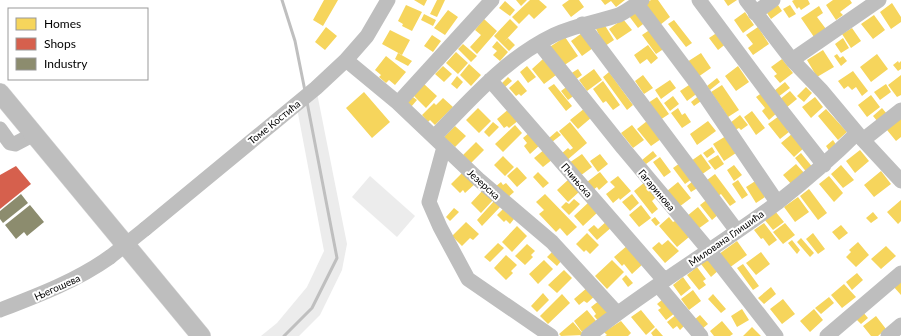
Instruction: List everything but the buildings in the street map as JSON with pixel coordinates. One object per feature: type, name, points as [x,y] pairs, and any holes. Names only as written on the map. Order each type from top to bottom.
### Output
[{"type":"main road","points":[[0,93],[201,336]]},
{"type":"street","name":"Томе Костића","points":[[110,257],[306,96],[346,60],[367,36],[388,0]]},
{"type":"street","points":[[398,103],[492,0]]},
{"type":"street","points":[[699,0],[824,165]]},
{"type":"street","points":[[746,0],[792,60],[822,91],[860,137],[901,181]]},
{"type":"street","points":[[756,13],[773,0]]},
{"type":"street","points":[[792,60],[879,0]]},
{"type":"street","points":[[551,336],[468,279],[440,227],[429,202],[439,142],[490,80],[519,56],[539,43],[582,24],[620,14],[639,2],[778,202]]},
{"type":"street","points":[[582,24],[737,231]]},
{"type":"street","name":"Гагаринова","points":[[539,43],[776,336]]},
{"type":"street","name":"Језерска","points":[[346,60],[398,103],[478,179],[552,242],[617,313]]},
{"type":"street","name":"Пчињска","points":[[490,80],[661,283],[701,336]]},
{"type":"street","name":"Милована Глишића","points":[[588,336],[617,313],[778,202],[860,137],[901,110]]},
{"type":"street","points":[[0,129],[10,143],[15,144],[34,134]]},
{"type":"street","name":"Његошева","points":[[0,310],[53,290],[89,272],[110,257]]},
{"type":"street","points":[[827,336],[901,273]]},
{"type":"street","points":[[888,336],[901,325]]},
{"type":"shaded area","points":[[316,88],[347,244],[342,270],[320,315],[299,336],[261,336],[277,323],[307,287],[324,251],[296,103]]},
{"type":"shaded area","points":[[370,176],[415,216],[397,237],[352,197]]},
{"type":"waterway","points":[[282,0],[295,41],[305,91]]},
{"type":"waterway","points":[[284,336],[312,308],[337,258],[307,102]]}]
